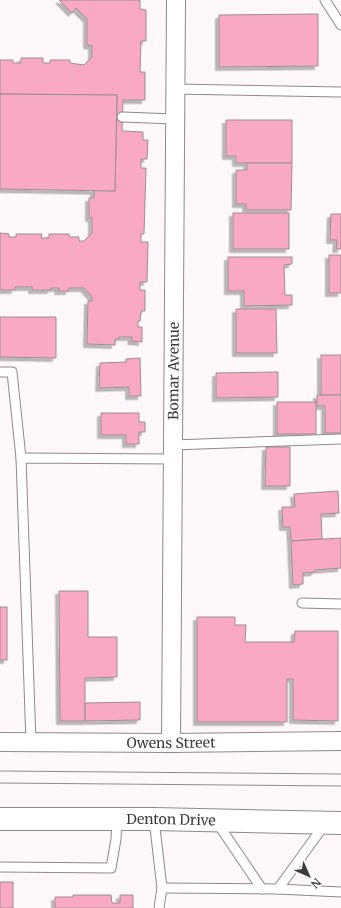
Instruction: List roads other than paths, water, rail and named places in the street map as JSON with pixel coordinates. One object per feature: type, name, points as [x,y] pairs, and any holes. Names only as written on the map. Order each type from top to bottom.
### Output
[{"type":"main road","name":"Denton Drive","points":[[0,819],[154,819],[334,823]]},
{"type":"street","name":"Bomar Avenue","points":[[171,743],[176,0]]},
{"type":"street","name":"Owens Street","points":[[0,742],[171,743],[341,741]]},
{"type":"lane","points":[[325,0],[341,25]]},
{"type":"lane","points":[[175,89],[341,92]]},
{"type":"lane","points":[[122,117],[175,119]]},
{"type":"lane","points":[[0,372],[12,372],[21,458],[31,742]]},
{"type":"lane","points":[[21,458],[173,452],[341,439]]},
{"type":"lane","points":[[302,603],[341,604]]},
{"type":"lane","points":[[0,867],[111,868],[116,839],[117,819]]},
{"type":"lane","points":[[154,819],[162,888],[159,908]]},
{"type":"lane","points":[[216,820],[262,889]]},
{"type":"lane","points":[[278,889],[334,823]]},
{"type":"lane","points":[[162,888],[278,889],[341,892]]},
{"type":"tram line","points":[[0,771],[341,774]]},
{"type":"tram line","points":[[0,783],[341,786]]}]
